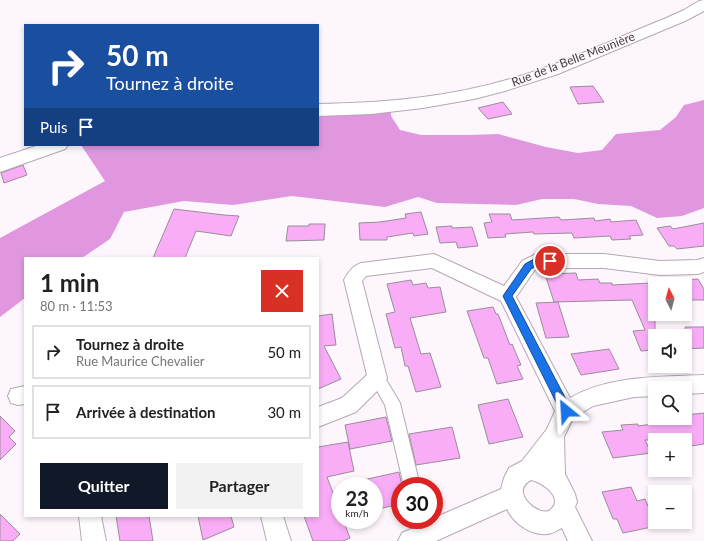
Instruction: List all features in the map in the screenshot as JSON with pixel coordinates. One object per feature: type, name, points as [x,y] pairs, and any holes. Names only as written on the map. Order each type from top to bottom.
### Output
[{"type":"street","name":"Rue de la Belle Meunière","points":[[319,110],[400,107],[459,97],[525,80],[686,15],[704,4]]},
{"type":"street","points":[[0,165],[56,146]]},
{"type":"street","points":[[410,477],[392,403],[377,378],[353,280],[361,270],[434,261],[508,296],[566,411]]},
{"type":"street","points":[[508,296],[528,266],[536,262],[604,261],[660,268],[698,267],[704,265]]},
{"type":"street","points":[[319,417],[349,405],[377,378]]},
{"type":"street","points":[[530,469],[554,436],[566,411],[589,397],[634,388],[704,384]]},
{"type":"street","points":[[554,436],[554,477]]},
{"type":"street","points":[[560,514],[544,524],[535,523],[527,519],[519,512],[514,504],[512,495],[514,480],[518,474],[530,469],[538,469],[554,477],[564,492],[560,514],[576,541]]},
{"type":"street","points":[[418,532],[512,495]]},
{"type":"street","points":[[560,514],[580,541]]},
{"type":"street","points":[[90,517],[94,541]]},
{"type":"street","points":[[272,517],[279,541]]},
{"type":"shaded area","points":[[704,100],[704,208],[682,216],[657,218],[631,206],[598,204],[574,199],[542,199],[516,205],[437,203],[418,197],[385,207],[292,196],[233,205],[184,201],[124,212],[110,239],[83,257],[24,257],[24,299],[0,317],[0,238],[105,181],[82,146],[319,146],[319,115],[391,112],[391,116],[400,130],[421,135],[498,134],[546,147],[578,153],[602,150],[616,134],[660,130],[676,117],[684,105]]},
{"type":"building","points":[[593,86],[604,102],[578,104],[570,87]]},
{"type":"building","points":[[503,102],[512,114],[488,119],[478,108]]},
{"type":"building","points":[[23,165],[27,175],[4,183],[1,173]]},
{"type":"building","points":[[174,209],[239,216],[231,236],[196,231],[185,257],[153,257]]},
{"type":"building","points":[[421,212],[428,234],[414,236],[413,233],[387,237],[387,240],[360,240],[359,223],[380,222],[406,218],[405,214]]},
{"type":"building","points":[[489,214],[510,214],[512,220],[559,217],[561,220],[594,218],[595,221],[610,219],[611,222],[636,220],[643,235],[629,236],[631,239],[612,240],[610,236],[574,238],[572,233],[534,234],[533,232],[505,234],[506,237],[488,238],[484,223],[492,222]]},
{"type":"building","points":[[704,223],[704,246],[677,249],[674,246],[669,246],[657,228],[670,226],[673,229]]},
{"type":"building","points":[[309,224],[325,224],[324,240],[286,241],[288,226],[309,226]]},
{"type":"building","points":[[452,226],[452,228],[472,227],[478,246],[458,248],[456,242],[440,243],[436,227]]},
{"type":"building","points":[[576,273],[578,280],[598,279],[600,283],[612,283],[612,285],[648,283],[648,321],[655,321],[655,329],[648,329],[648,350],[641,351],[633,331],[645,330],[632,300],[554,302],[545,274]]},
{"type":"building","points":[[692,279],[698,279],[704,289],[704,300],[692,300]]},
{"type":"building","points":[[411,280],[413,285],[426,283],[428,288],[440,287],[446,312],[410,318],[421,354],[430,353],[441,387],[416,392],[408,366],[405,366],[401,347],[395,348],[386,314],[395,312],[387,284]]},
{"type":"building","points":[[558,302],[569,337],[546,338],[536,303]]},
{"type":"building","points":[[493,307],[496,314],[498,314],[510,345],[512,344],[521,365],[517,366],[523,379],[497,384],[488,358],[484,358],[467,311]]},
{"type":"building","points":[[332,314],[336,345],[324,346],[341,379],[319,389],[319,316]]},
{"type":"building","points":[[685,327],[704,327],[704,348],[692,349],[692,329],[685,329]]},
{"type":"building","points":[[609,349],[619,369],[581,375],[571,354]]},
{"type":"building","points":[[508,399],[523,437],[489,444],[478,405]]},
{"type":"building","points":[[704,413],[704,444],[692,446],[692,433],[648,433],[648,440],[645,440],[648,446],[648,453],[613,458],[602,432],[623,430],[621,425],[692,425],[692,414]]},
{"type":"building","points":[[0,416],[15,431],[9,437],[16,444],[0,460]]},
{"type":"building","points":[[386,417],[392,441],[350,449],[345,425]]},
{"type":"building","points":[[452,427],[460,458],[416,465],[409,434]]},
{"type":"building","points":[[348,442],[354,471],[327,477],[331,487],[331,529],[346,529],[350,538],[343,541],[313,541],[304,517],[319,517],[319,447]]},
{"type":"building","points":[[399,472],[400,477],[391,477],[391,506],[383,508],[383,477],[376,477]]},
{"type":"building","points":[[631,487],[637,501],[645,499],[648,506],[648,528],[623,533],[617,519],[613,519],[602,492]]},
{"type":"building","points":[[0,514],[20,534],[13,541],[0,541]]},
{"type":"building","points":[[116,517],[149,517],[153,541],[120,541]]},
{"type":"building","points":[[198,517],[231,517],[234,527],[203,540]]},
{"type":"route","points":[[550,261],[536,262],[528,266],[508,296],[566,411]]}]
